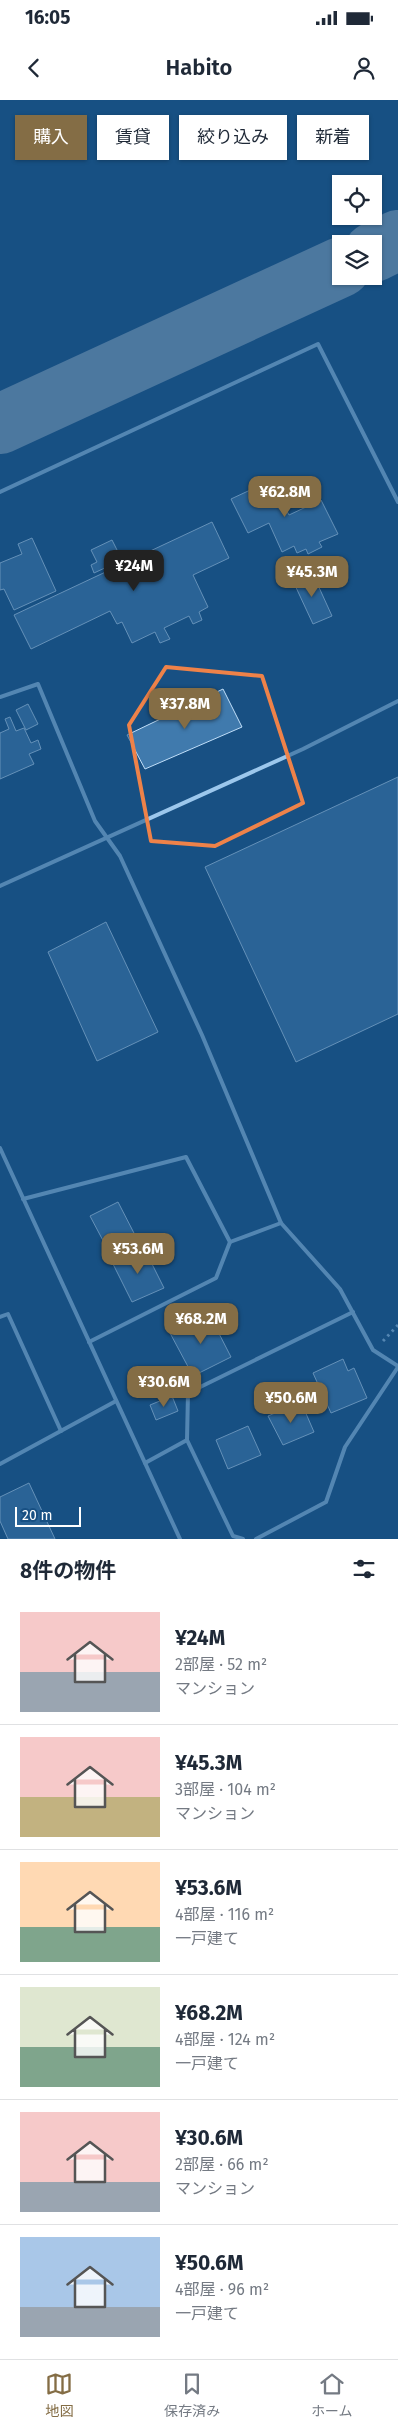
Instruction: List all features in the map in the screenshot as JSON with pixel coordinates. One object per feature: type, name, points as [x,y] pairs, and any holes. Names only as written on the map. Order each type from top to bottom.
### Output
[{"type":"lane","points":[[0,492],[318,344],[398,502]]},
{"type":"lane","points":[[0,697],[38,684],[95,821],[120,856],[202,1035],[281,1223],[340,1289],[373,1350],[398,1366],[345,1447],[326,1502],[256,1539]]},
{"type":"lane","points":[[0,886],[303,749],[398,701]]},
{"type":"lane","points":[[0,1148],[180,1539]]},
{"type":"lane","points":[[23,1199],[186,1157],[230,1242]]},
{"type":"lane","points":[[89,1342],[216,1278],[230,1242],[281,1223]]},
{"type":"lane","points":[[243,1539],[233,1536],[187,1440],[188,1393],[353,1312]]},
{"type":"lane","points":[[0,1317],[8,1314],[61,1431]]},
{"type":"lane","points":[[0,1464],[116,1401]]},
{"type":"lane","points":[[145,1463],[187,1440]]},
{"type":"path","points":[[373,1350],[398,1325]]},
{"type":"highlighted area","points":[[166,667],[262,676],[303,803],[215,846],[151,841],[129,725]]},
{"type":"building","points":[[276,478],[287,502],[283,504],[289,515],[321,500],[338,534],[319,542],[322,547],[308,554],[306,549],[297,553],[294,546],[282,552],[269,523],[248,533],[231,499]]},
{"type":"building","points":[[212,522],[229,558],[193,575],[208,607],[199,612],[202,620],[193,624],[189,616],[164,628],[170,639],[160,643],[155,632],[132,643],[122,622],[117,624],[110,611],[31,649],[14,615]]},
{"type":"building","points":[[32,538],[56,591],[14,610],[4,589],[0,590],[0,563],[22,554],[18,544]]},
{"type":"building","points":[[112,540],[122,560],[94,573],[91,565],[97,562],[91,550]]},
{"type":"building","points":[[312,572],[332,616],[313,624],[293,581]]},
{"type":"building","points":[[223,689],[242,727],[145,769],[127,735]]},
{"type":"building","points":[[28,704],[38,724],[26,730],[16,710]]},
{"type":"building","points":[[10,717],[16,731],[24,728],[31,743],[38,740],[41,749],[29,754],[34,764],[0,779],[0,733],[9,729],[5,719]]},
{"type":"building","points":[[398,777],[398,1014],[296,1062],[205,867]]},
{"type":"building","points":[[106,922],[158,1032],[97,1061],[48,952]]},
{"type":"building","points":[[118,1202],[136,1237],[108,1250],[90,1216]]},
{"type":"building","points":[[144,1248],[164,1288],[132,1302],[112,1262]]},
{"type":"building","points":[[209,1314],[231,1357],[193,1376],[170,1333]]},
{"type":"building","points":[[343,1359],[348,1371],[354,1368],[367,1398],[331,1413],[313,1373]]},
{"type":"building","points":[[172,1396],[178,1411],[156,1420],[150,1405]]},
{"type":"building","points":[[301,1402],[314,1432],[283,1445],[268,1416]]},
{"type":"building","points":[[248,1426],[261,1455],[228,1469],[216,1440]]},
{"type":"building","points":[[29,1483],[55,1539],[8,1539],[0,1521],[0,1497]]},
{"type":"taxiway","points":[[382,248],[398,240]]},
{"type":"taxiway","points":[[0,424],[332,271]]}]
